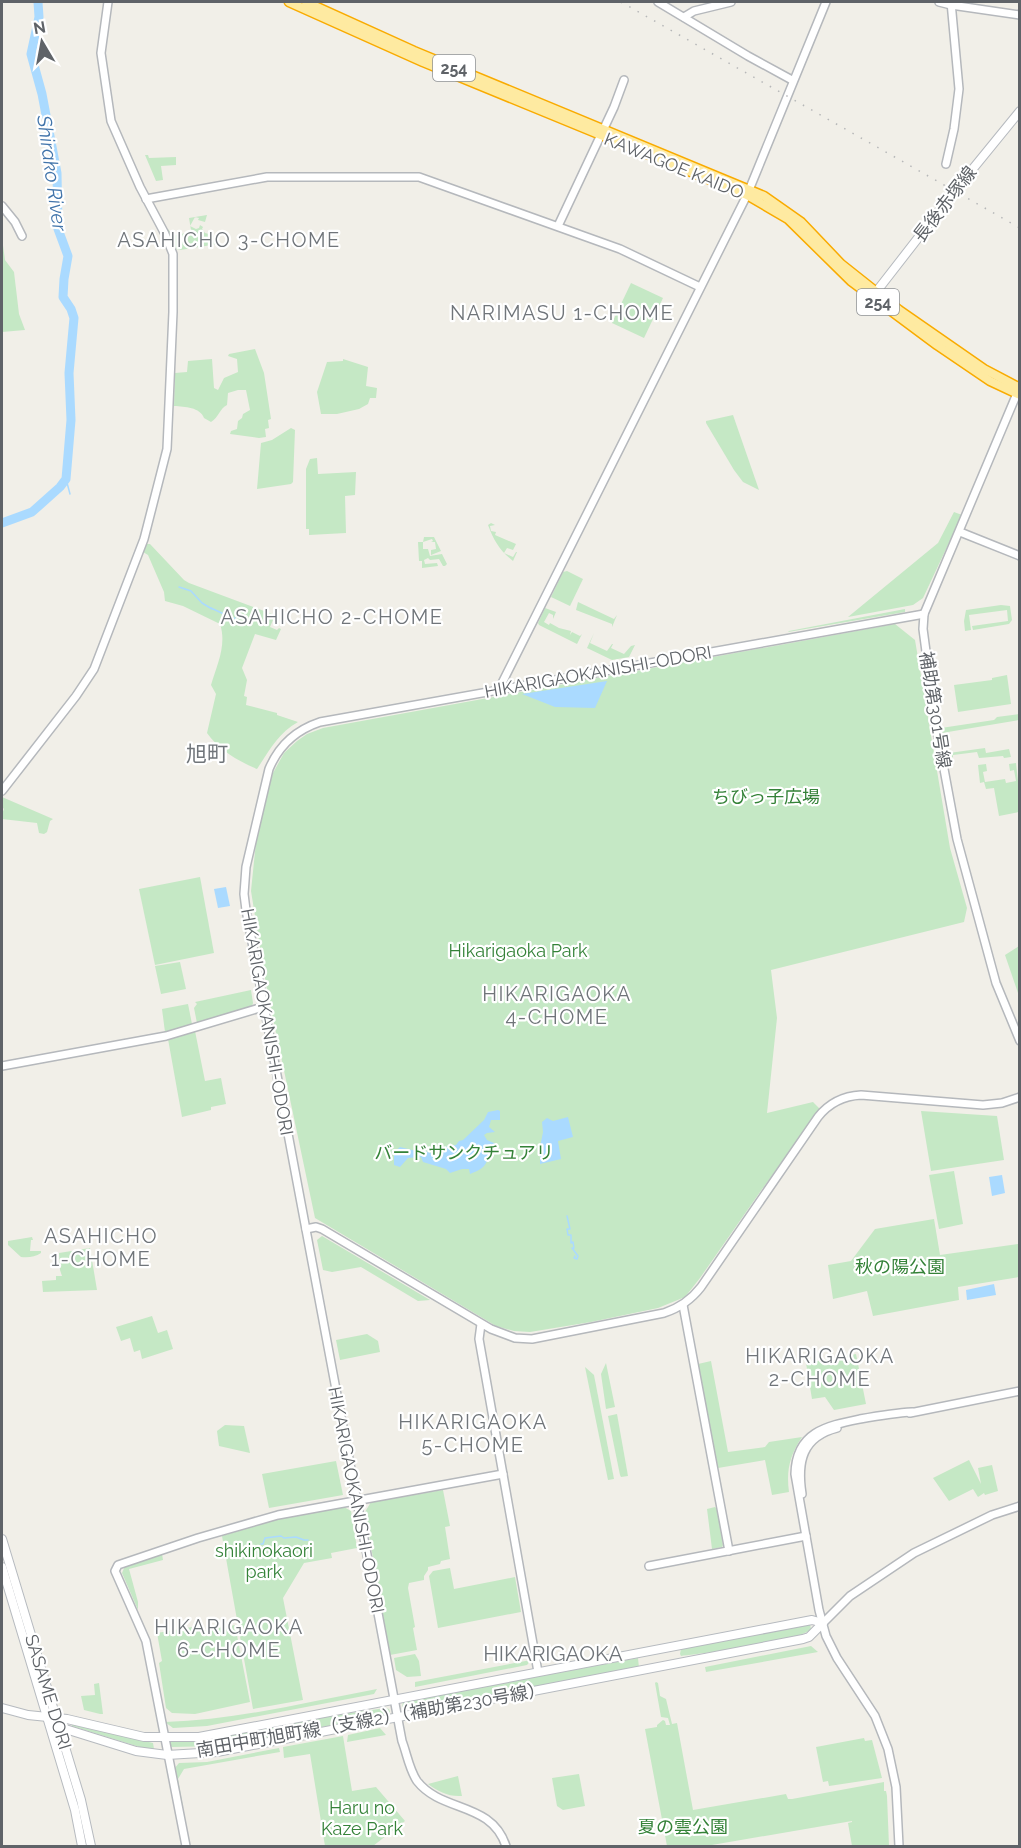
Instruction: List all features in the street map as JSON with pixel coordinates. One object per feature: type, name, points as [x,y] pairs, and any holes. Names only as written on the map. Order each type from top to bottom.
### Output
[{"type":"highway","name":"KAWAGOE KAIDO","points":[[290,2],[423,62],[602,132]]},
{"type":"highway","name":"KAWAGOE KAIDO","points":[[306,2],[420,54],[748,192],[788,219],[843,274],[874,294],[970,368],[990,381],[1019,391]]},
{"type":"main road","name":"長後赤塚線","points":[[874,294],[1020,111]]},
{"type":"main road","name":"SASAME DORI","points":[[2,1539],[75,1810],[82,1846]]},
{"type":"main road","name":"SASAME DORI","points":[[2,1567],[51,1718],[59,1727],[83,1808],[91,1846]]},
{"type":"main road","name":"南田中町旭町線（支線2）（補助第230号線）","points":[[2,1708],[28,1715],[101,1726],[135,1735],[164,1737],[214,1735],[812,1620],[823,1623],[809,1637],[802,1639],[217,1752],[167,1755],[136,1750],[59,1727]]},
{"type":"street","points":[[2,791],[76,696],[94,669],[144,539],[167,449],[173,254],[114,130],[108,111],[101,53],[108,2]]},
{"type":"street","points":[[658,2],[792,80]]},
{"type":"street","points":[[684,17],[694,11],[731,2]]},
{"type":"street","points":[[500,690],[748,192],[792,80],[826,2]]},
{"type":"street","points":[[939,2],[1020,15]]},
{"type":"street","points":[[946,164],[960,89],[951,3]]},
{"type":"street","points":[[558,226],[624,80]]},
{"type":"street","points":[[146,199],[267,177],[419,177],[620,249],[700,288]]},
{"type":"street","points":[[2,206],[15,222],[22,236]]},
{"type":"street","name":"補助第301号線","points":[[1019,391],[924,614],[923,629],[954,828],[996,983],[1020,1041]]},
{"type":"street","points":[[960,532],[1020,556]]},
{"type":"street","name":"HIKARIGAOKANISHI-ODORI","points":[[506,1846],[498,1830],[487,1819],[435,1795],[419,1783],[411,1769],[402,1741],[248,927],[245,880],[248,856],[267,775],[279,751],[294,735],[320,722],[924,614]]},
{"type":"street","points":[[2,1066],[166,1036],[263,1007]]},
{"type":"street","points":[[306,1229],[316,1227],[322,1229],[481,1324],[506,1335],[532,1339],[664,1313],[683,1305],[701,1287],[818,1117],[825,1108],[833,1103],[846,1097],[861,1095],[982,1105],[1002,1103],[1020,1097]]},
{"type":"street","points":[[683,1305],[729,1551]]},
{"type":"street","points":[[481,1324],[479,1339],[538,1672]]},
{"type":"street","points":[[899,1846],[896,1787],[885,1739],[874,1716],[837,1658],[826,1636],[806,1533],[806,1513],[800,1470],[804,1453],[820,1435],[831,1430],[1020,1391]]},
{"type":"street","points":[[186,1846],[146,1641],[115,1571],[118,1565],[198,1538],[278,1515],[503,1474]]},
{"type":"street","points":[[823,1623],[850,1596],[914,1553],[992,1515],[1020,1506]]},
{"type":"street","points":[[649,1566],[806,1533]]},
{"type":"street","name":"HIKARIGAOKANISHI-ODORI","points":[[402,1741],[406,1771],[417,1788],[430,1798],[476,1817],[495,1833],[502,1846]]},
{"type":"green space","points":[[145,155],[149,158],[176,157],[176,165],[161,166],[163,180],[156,181]]},
{"type":"green space","points":[[207,215],[205,222],[195,217]]},
{"type":"green space","points":[[195,217],[190,226],[189,218]]},
{"type":"green space","points":[[200,225],[205,233],[213,235],[218,244],[180,250],[174,248],[166,229],[173,236],[191,230],[190,226],[196,229]]},
{"type":"green space","points":[[2,238],[5,260],[14,272],[19,314],[25,330],[2,332]]},
{"type":"green space","points":[[631,283],[663,298],[644,338],[612,323]]},
{"type":"green space","points":[[255,349],[264,373],[271,419],[268,420],[269,428],[265,429],[266,437],[230,434],[231,431],[237,429],[238,421],[243,414],[250,410],[246,390],[228,393],[227,405],[211,422],[196,410],[174,406],[175,373],[187,372],[188,361],[212,359],[214,388],[218,390],[224,378],[238,372],[237,359],[228,356],[229,354]]},
{"type":"green space","points":[[343,359],[368,367],[366,386],[377,388],[376,398],[370,398],[368,404],[359,409],[337,414],[321,414],[317,392],[327,362],[343,361]]},
{"type":"green space","points":[[733,415],[759,490],[743,482],[706,423],[706,421]]},
{"type":"green space","points":[[291,428],[295,430],[293,482],[257,489],[261,443],[272,440]]},
{"type":"green space","points":[[317,458],[318,474],[356,472],[355,495],[345,496],[346,533],[309,535],[309,529],[306,529],[306,469],[310,459]]},
{"type":"green space","points":[[954,512],[962,515],[923,598],[913,605],[848,617],[938,543]]},
{"type":"green space","points":[[491,523],[495,525],[490,526],[491,531],[496,532],[495,535],[516,544],[513,550],[507,548],[504,553],[495,541],[488,525]]},
{"type":"green space","points":[[424,537],[434,537],[441,551],[431,555],[431,550],[436,549],[435,542],[431,542],[432,539],[423,542]]},
{"type":"green space","points":[[418,542],[423,542],[423,549],[428,549],[430,556],[442,554],[447,564],[445,566],[439,559],[430,560],[428,558],[424,560],[425,564],[437,563],[438,566],[422,568],[422,561],[419,561]]},
{"type":"green space","points":[[146,544],[150,544],[189,583],[275,615],[270,627],[281,629],[276,640],[255,634],[242,668],[247,680],[244,696],[247,697],[246,705],[277,713],[277,715],[298,722],[279,737],[257,769],[229,754],[207,733],[216,694],[211,685],[222,647],[220,624],[183,606],[165,601],[164,592],[148,555],[143,552]]},
{"type":"green space","points":[[517,552],[513,561],[504,553],[513,557]]},
{"type":"green space","points":[[567,571],[583,579],[570,606],[551,597],[563,572]]},
{"type":"green space","points":[[578,602],[614,619],[617,615],[612,627],[612,624],[576,610]]},
{"type":"green space","points":[[1001,605],[1010,606],[1012,620],[1009,624],[973,630],[972,626],[1008,621],[1007,610],[969,615],[971,630],[965,631],[966,610]]},
{"type":"green space","points":[[545,608],[556,612],[553,619],[553,615],[549,613],[544,622],[571,631],[570,635],[572,632],[580,636],[582,634],[577,644],[539,625]]},
{"type":"green space","points":[[905,609],[905,612],[788,632],[789,631]]},
{"type":"green space","name":"Hikarigaoka Park","points":[[895,624],[915,640],[950,848],[967,908],[964,922],[771,970],[777,1018],[767,1113],[813,1102],[820,1109],[685,1297],[658,1308],[591,1322],[530,1332],[514,1331],[496,1326],[315,1218],[266,985],[251,891],[257,832],[273,773],[284,753],[307,734],[323,728]]},
{"type":"green space","points":[[594,633],[590,643],[607,651],[613,644],[611,648],[624,654],[635,645],[629,657],[612,660],[587,648]]},
{"type":"green space","points":[[1007,675],[1011,704],[958,712],[954,685],[992,680],[992,678]]},
{"type":"green space","points":[[1019,714],[1019,720],[942,733],[941,728]]},
{"type":"green space","points":[[985,748],[986,753],[1009,749],[1011,757],[979,758],[977,752],[953,755],[950,758],[949,753]]},
{"type":"green space","points":[[1016,763],[1019,812],[999,816],[994,788],[986,789],[984,782],[980,783],[978,765],[986,764],[987,771],[983,772],[985,782],[1005,779],[1006,783],[1016,781],[1014,770],[1010,771],[1009,764]]},
{"type":"green space","points":[[2,797],[53,819],[50,821],[47,832],[39,833],[37,823],[2,819],[4,809]]},
{"type":"green space","points":[[200,877],[214,953],[155,965],[139,889]]},
{"type":"green space","points":[[1019,946],[1019,996],[1005,955]]},
{"type":"green space","points":[[180,962],[186,989],[161,994],[155,966]]},
{"type":"green space","points":[[251,990],[252,1006],[197,1023],[194,1008],[197,1004],[195,1002]]},
{"type":"green space","points":[[188,1004],[192,1024],[165,1032],[162,1009]]},
{"type":"green space","points":[[195,1031],[205,1081],[221,1078],[226,1104],[182,1117],[168,1039]]},
{"type":"green space","points":[[921,1111],[997,1116],[1004,1160],[931,1171]]},
{"type":"green space","points":[[954,1171],[963,1224],[939,1229],[929,1175]]},
{"type":"green space","name":"秋の陽公園","points":[[934,1219],[940,1255],[1018,1244],[1019,1277],[958,1287],[959,1300],[873,1316],[867,1291],[833,1299],[828,1265],[851,1261],[875,1229]]},
{"type":"green space","points":[[322,1236],[430,1300],[418,1301],[361,1267],[332,1272],[323,1270],[317,1240]]},
{"type":"green space","points":[[32,1237],[30,1251],[41,1251],[34,1256],[21,1257],[8,1245],[8,1241]]},
{"type":"green space","points":[[90,1248],[97,1290],[43,1292],[42,1281],[56,1280],[56,1276],[62,1276],[59,1253]]},
{"type":"green space","points":[[152,1316],[158,1333],[167,1330],[173,1349],[142,1359],[140,1350],[134,1352],[130,1338],[121,1341],[116,1327]]},
{"type":"green space","points":[[367,1334],[378,1341],[380,1352],[340,1360],[336,1340]]},
{"type":"green space","points":[[856,1354],[866,1404],[834,1410],[825,1397],[812,1399],[806,1363]]},
{"type":"green space","points":[[711,1361],[728,1452],[765,1447],[769,1442],[802,1437],[794,1450],[790,1463],[789,1492],[772,1495],[765,1460],[718,1468],[698,1364]]},
{"type":"green space","points":[[606,1363],[615,1407],[606,1409],[601,1374]]},
{"type":"green space","points":[[585,1367],[594,1375],[614,1479],[608,1480]]},
{"type":"green space","points":[[617,1414],[628,1476],[621,1477],[608,1416]]},
{"type":"green space","points":[[225,1425],[244,1426],[250,1453],[219,1446],[217,1431]]},
{"type":"green space","points":[[969,1460],[981,1484],[978,1468],[992,1465],[998,1491],[985,1495],[984,1493],[978,1497],[973,1489],[949,1501],[933,1478]]},
{"type":"green space","points":[[336,1461],[343,1495],[269,1508],[262,1474]]},
{"type":"green space","points":[[443,1490],[450,1526],[445,1527],[450,1559],[428,1567],[424,1580],[409,1583],[417,1650],[390,1655],[365,1512],[371,1502]]},
{"type":"green space","name":"shikinokaori park","points":[[344,1507],[351,1511],[357,1548],[331,1553],[332,1558],[304,1563],[283,1598],[303,1700],[253,1709],[222,1536],[281,1518]]},
{"type":"green space","points":[[715,1507],[723,1545],[712,1549],[707,1509]]},
{"type":"green space","points":[[162,1554],[163,1560],[129,1569],[138,1610],[122,1573],[125,1566]]},
{"type":"green space","points":[[450,1568],[454,1589],[515,1577],[521,1612],[438,1628],[429,1576],[433,1571]]},
{"type":"green space","points":[[810,1624],[811,1629],[788,1639],[693,1655],[681,1656],[680,1654],[681,1649]]},
{"type":"green space","points":[[235,1625],[250,1702],[195,1714],[172,1713],[166,1708],[157,1633],[198,1626],[200,1631]]},
{"type":"green space","points":[[811,1646],[818,1652],[706,1672],[705,1667]]},
{"type":"green space","points":[[415,1654],[419,1661],[421,1676],[407,1677],[396,1670],[394,1658]]},
{"type":"green space","points":[[638,1658],[639,1668],[451,1703],[437,1703],[405,1709],[402,1707],[403,1702]]},
{"type":"green space","points":[[531,1660],[527,1665],[415,1687],[415,1682]]},
{"type":"green space","name":"夏の雲公園","points":[[656,1682],[660,1696],[666,1699],[672,1724],[677,1723],[693,1810],[786,1794],[788,1799],[792,1799],[884,1782],[884,1791],[887,1796],[889,1846],[852,1846],[848,1823],[852,1821],[706,1846],[667,1846],[645,1729],[657,1727],[663,1720],[666,1725],[670,1725],[668,1718],[661,1717]]},
{"type":"green space","points":[[99,1683],[103,1714],[84,1710],[81,1696],[95,1695],[94,1684]]},
{"type":"green space","points":[[377,1689],[374,1694],[207,1726],[173,1728],[165,1722],[245,1714]]},
{"type":"green space","points":[[386,1708],[390,1712],[387,1715],[219,1746],[172,1747],[169,1745],[172,1740],[221,1736]]},
{"type":"green space","points":[[71,1721],[153,1743],[154,1749],[143,1748],[72,1726]]},
{"type":"green space","points":[[380,1728],[386,1735],[347,1742],[348,1735]]},
{"type":"green space","name":"Haru no Kaze Park","points":[[343,1736],[352,1791],[376,1787],[405,1821],[373,1846],[325,1846],[310,1754],[284,1758],[283,1747]]},
{"type":"green space","points":[[864,1738],[865,1741],[872,1740],[882,1778],[829,1786],[828,1781],[823,1782],[816,1747]]},
{"type":"green space","points":[[279,1748],[280,1752],[184,1769],[178,1779],[182,1807],[174,1769],[179,1763],[207,1762]]},
{"type":"green space","points":[[579,1774],[585,1806],[563,1810],[557,1806],[552,1778]]},
{"type":"green space","points":[[458,1776],[462,1796],[452,1796],[428,1784]]},
{"type":"water","points":[[607,681],[595,708],[555,707],[522,694]]},
{"type":"water","points":[[226,887],[230,906],[218,908],[214,889]]},
{"type":"water","points":[[498,1110],[500,1120],[491,1120],[489,1127],[495,1132],[484,1135],[487,1140],[496,1144],[495,1154],[488,1158],[479,1170],[470,1174],[469,1169],[450,1173],[446,1169],[423,1162],[421,1157],[408,1158],[400,1167],[394,1165],[394,1152],[400,1147],[443,1155],[444,1147],[456,1145],[484,1120],[488,1112]]},
{"type":"water","points":[[568,1117],[573,1137],[558,1141],[561,1159],[540,1164],[542,1122],[547,1118],[553,1121]]},
{"type":"water","points":[[1002,1175],[1005,1193],[992,1196],[989,1177]]},
{"type":"water","points":[[994,1284],[996,1295],[967,1300],[966,1290]]},
{"type":"waterway","name":"Shirako River","points":[[2,523],[32,512],[66,479],[71,420],[69,373],[74,318],[63,297],[68,256],[58,229],[57,173],[42,94],[31,54],[39,17],[38,2]]},
{"type":"waterway","points":[[66,479],[70,494]]},
{"type":"waterway","points":[[179,587],[191,591],[202,603],[212,609]]},
{"type":"waterway","points":[[211,608],[226,615]]},
{"type":"waterway","points":[[225,615],[235,618]]},
{"type":"waterway","points":[[567,1216],[570,1229],[567,1229],[568,1235],[571,1235],[574,1248],[572,1248],[578,1256],[577,1259],[574,1258],[575,1256]]},
{"type":"waterway","points":[[261,1544],[265,1538],[281,1536],[308,1540]]},
{"type":"railway","points":[[621,2],[1020,228]]},
{"type":"district","name":"ASAHICHO 3-CHOME","points":[[229,240]]},
{"type":"district","name":"NARIMASU 1-CHOME","points":[[562,313]]},
{"type":"district","name":"ASAHICHO 2-CHOME","points":[[332,617]]},
{"type":"district","name":"旭町","points":[[207,754]]},
{"type":"district","name":"HIKARIGAOKA 4-CHOME","points":[[557,1006]]},
{"type":"district","name":"ASAHICHO 1-CHOME","points":[[101,1248]]},
{"type":"district","name":"HIKARIGAOKA 2-CHOME","points":[[820,1368]]},
{"type":"district","name":"HIKARIGAOKA 5-CHOME","points":[[473,1434]]},
{"type":"district","name":"HIKARIGAOKA 6-CHOME","points":[[229,1638]]},
{"type":"district","name":"HIKARIGAOKA","points":[[553,1654]]},
{"type":"park label","name":"ちびっ子広場","points":[[766,797]]},
{"type":"park label","name":"バードサンクチュアリ","points":[[464,1153]]}]
